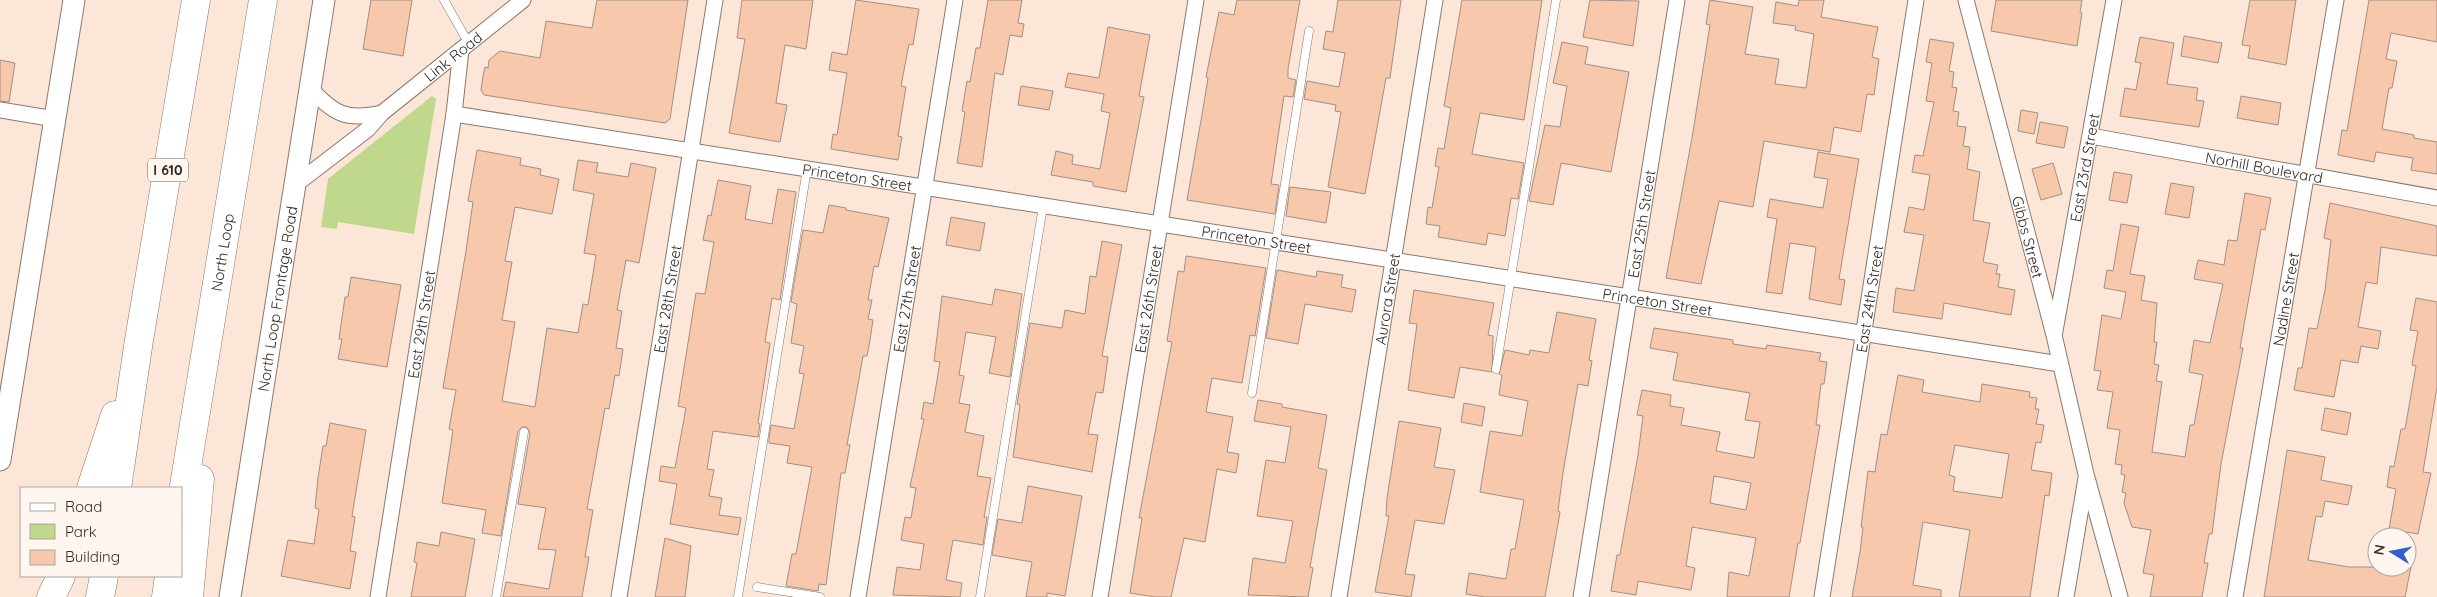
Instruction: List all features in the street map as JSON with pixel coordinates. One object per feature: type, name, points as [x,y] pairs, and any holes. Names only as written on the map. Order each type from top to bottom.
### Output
[{"type":"highway","name":"I 610","points":[[117,487],[139,340],[196,0]]},
{"type":"highway","name":"North Loop","points":[[182,498],[263,0]]},
{"type":"highway","points":[[190,597],[216,293]]},
{"type":"highway","points":[[91,487],[139,340]]},
{"type":"highway","points":[[52,597],[61,577]]},
{"type":"highway","points":[[100,597],[104,577]]},
{"type":"highway","points":[[166,597],[169,577]]},
{"type":"main road","points":[[0,460],[74,0]]},
{"type":"main road","name":"North Loop Frontage Road","points":[[232,597],[324,0]]},
{"type":"street","name":"Link Road","points":[[295,185],[368,129],[382,113],[523,0]]},
{"type":"street","name":"East 28th Street","points":[[618,597],[715,0]]},
{"type":"street","name":"East 27th Street","points":[[858,597],[956,0]]},
{"type":"street","name":"East 26th Street","points":[[1100,597],[1196,0]]},
{"type":"street","name":"Aurora Street","points":[[1339,597],[1435,0]]},
{"type":"street","name":"East 25th Street","points":[[1581,597],[1677,0]]},
{"type":"street","name":"East 24th Street","points":[[1822,597],[1916,0]]},
{"type":"street","name":"Gibbs Street","points":[[1966,0],[2054,335],[2086,474],[2120,597]]},
{"type":"street","name":"East 23rd Street","points":[[2054,335],[2114,0]]},
{"type":"street","name":"Nadine Street","points":[[2235,597],[2336,0]]},
{"type":"street","name":"East 29th Street","points":[[378,597],[465,47]]},
{"type":"street","points":[[310,88],[324,103],[341,114],[364,117],[382,113]]},
{"type":"street","points":[[0,110],[55,119]]},
{"type":"street","name":"Princeton Street","points":[[454,114],[2060,364]]},
{"type":"street","name":"Norhill Boulevard","points":[[2091,136],[2437,198]]},
{"type":"street","points":[[2066,597],[2086,474]]},
{"type":"lane","points":[[444,0],[465,47]]},
{"type":"lane","points":[[1496,369],[1556,0]]},
{"type":"lane","points":[[1252,393],[1309,31]]},
{"type":"lane","points":[[738,597],[807,169]]},
{"type":"lane","points":[[980,597],[1043,206]]},
{"type":"lane","points":[[496,597],[524,432]]},
{"type":"lane","points":[[757,587],[820,597]]},
{"type":"green space","points":[[432,96],[436,99],[414,234],[338,222],[337,229],[321,227],[328,179]]},
{"type":"building","points":[[371,0],[412,0],[403,56],[363,49]]},
{"type":"building","points":[[597,0],[688,0],[670,119],[665,123],[484,95],[481,90],[483,76],[485,67],[488,68],[489,60],[500,51],[540,58],[546,21],[592,28]]},
{"type":"building","points":[[742,0],[813,0],[806,49],[785,45],[776,103],[787,105],[780,142],[729,133],[745,39],[737,38]]},
{"type":"building","points":[[856,0],[919,9],[913,45],[909,44],[901,86],[906,87],[898,136],[902,137],[898,160],[831,149],[833,134],[837,135],[847,73],[829,70],[832,52],[847,55]]},
{"type":"building","points":[[988,0],[1022,0],[1018,23],[1024,24],[1022,37],[1010,35],[1003,75],[995,73],[982,167],[957,163],[965,112],[962,111],[967,81],[970,82],[976,48],[980,48]]},
{"type":"building","points":[[1237,0],[1300,0],[1288,69],[1288,78],[1296,80],[1293,97],[1284,96],[1271,184],[1279,185],[1275,214],[1187,200],[1208,78],[1206,77],[1219,12],[1234,15]]},
{"type":"building","points":[[1338,0],[1401,0],[1390,78],[1386,78],[1365,194],[1328,187],[1341,112],[1335,111],[1336,105],[1304,99],[1307,81],[1339,87],[1345,53],[1323,49],[1326,31],[1333,32]]},
{"type":"building","points":[[1462,0],[1542,0],[1524,120],[1480,113],[1472,154],[1524,163],[1518,199],[1511,198],[1505,236],[1488,233],[1486,245],[1438,237],[1440,226],[1426,224],[1428,207],[1432,208],[1439,167],[1435,166],[1438,148],[1444,149],[1451,108],[1444,106]]},
{"type":"building","points":[[1590,0],[1639,1],[1633,46],[1583,37]]},
{"type":"building","points":[[1710,0],[1753,7],[1745,54],[1779,59],[1775,84],[1806,88],[1814,34],[1795,30],[1796,26],[1773,23],[1776,2],[1798,6],[1799,0],[1824,0],[1821,17],[1878,27],[1872,57],[1879,59],[1874,95],[1867,94],[1861,132],[1834,127],[1830,152],[1764,141],[1753,207],[1719,201],[1701,284],[1666,278],[1692,138],[1710,25],[1706,24]]},
{"type":"building","points":[[1996,0],[2082,0],[2077,46],[1991,31]]},
{"type":"building","points":[[2250,0],[2296,0],[2286,65],[2248,58],[2250,46],[2242,45]]},
{"type":"building","points":[[2369,0],[2437,0],[2437,42],[2391,33],[2386,59],[2397,61],[2392,88],[2389,88],[2382,129],[2414,135],[2414,138],[2437,142],[2437,174],[2411,170],[2413,158],[2376,152],[2374,162],[2338,155],[2342,130],[2347,131]]},
{"type":"building","points":[[1108,27],[1150,35],[1139,96],[1144,97],[1126,192],[1093,186],[1093,182],[1051,175],[1056,151],[1073,155],[1072,164],[1100,169],[1110,113],[1101,111],[1104,94],[1065,87],[1068,73],[1099,78]]},
{"type":"building","points":[[2184,36],[2222,43],[2218,63],[2181,56]]},
{"type":"building","points":[[2140,37],[2174,43],[2167,84],[2198,88],[2196,100],[2204,101],[2199,127],[2120,116],[2125,88],[2136,90],[2141,63],[2135,62]]},
{"type":"building","points":[[1930,39],[1954,43],[1949,71],[1954,72],[1952,87],[1957,88],[1953,111],[1959,112],[1957,126],[1966,127],[1963,146],[1970,147],[1967,169],[1980,172],[1973,220],[1990,223],[1983,262],[1998,265],[1996,274],[2000,274],[1998,287],[2015,290],[2011,315],[1944,303],[1942,319],[1893,312],[1896,288],[1914,291],[1924,235],[1904,232],[1909,207],[1924,210],[1930,175],[1912,172],[1915,155],[1923,156],[1934,102],[1926,101],[1932,63],[1926,62]]},
{"type":"building","points":[[1562,42],[1588,47],[1585,64],[1629,72],[1611,172],[1561,163],[1553,205],[1529,201],[1545,125],[1560,127],[1567,86],[1553,83]]},
{"type":"building","points":[[0,60],[15,63],[9,102],[0,101]]},
{"type":"building","points":[[1021,86],[1053,91],[1049,110],[1018,105]]},
{"type":"building","points":[[2241,96],[2281,103],[2278,125],[2237,118]]},
{"type":"building","points":[[2021,110],[2038,113],[2034,134],[2018,131]]},
{"type":"building","points":[[2040,122],[2068,127],[2064,148],[2036,143]]},
{"type":"building","points":[[477,150],[521,158],[520,165],[541,169],[540,175],[559,179],[552,214],[515,207],[505,261],[512,262],[502,320],[515,322],[502,401],[535,407],[547,328],[578,333],[583,304],[588,305],[596,255],[584,253],[594,194],[573,190],[578,160],[598,163],[596,172],[628,177],[631,163],[656,168],[639,263],[626,260],[617,310],[622,311],[616,348],[623,349],[619,376],[615,375],[609,409],[605,408],[587,509],[593,510],[585,557],[589,557],[582,597],[503,597],[506,582],[549,589],[556,550],[538,549],[546,508],[518,504],[530,433],[527,427],[522,427],[518,431],[501,536],[482,533],[486,510],[442,503],[453,430],[449,429],[456,390],[443,388],[473,202],[468,201]]},
{"type":"building","points":[[1818,152],[1859,159],[1839,279],[1845,280],[1841,305],[1809,299],[1816,247],[1790,243],[1782,294],[1766,292],[1777,219],[1767,217],[1770,199],[1823,208],[1828,179],[1814,177]]},
{"type":"building","points":[[2053,163],[2062,194],[2041,200],[2032,169]]},
{"type":"building","points":[[2114,172],[2132,175],[2127,203],[2109,200]]},
{"type":"building","points":[[718,180],[751,186],[745,219],[772,224],[778,189],[796,192],[780,300],[772,298],[765,342],[770,343],[758,423],[760,424],[758,437],[713,431],[707,469],[714,470],[709,496],[722,498],[719,515],[741,518],[738,535],[670,524],[677,484],[659,481],[661,466],[675,468],[686,408],[678,406],[696,293],[705,294],[714,242],[703,240],[708,215],[711,216]]},
{"type":"building","points":[[2171,183],[2194,187],[2189,218],[2165,214]]},
{"type":"building","points":[[1290,187],[1331,192],[1326,223],[1286,216]]},
{"type":"building","points":[[2245,193],[2271,198],[2265,230],[2261,229],[2240,348],[2243,348],[2221,464],[2212,534],[2209,534],[2204,563],[2208,563],[2202,597],[2150,597],[2154,575],[2143,573],[2151,530],[2132,527],[2124,503],[2126,493],[2122,492],[2125,475],[2121,474],[2122,465],[2115,464],[2120,430],[2107,428],[2113,392],[2097,390],[2101,371],[2094,370],[2102,315],[2121,319],[2126,292],[2104,288],[2107,270],[2113,271],[2121,224],[2139,227],[2130,274],[2145,276],[2141,300],[2157,303],[2154,342],[2157,342],[2154,364],[2159,365],[2156,381],[2162,382],[2152,452],[2185,457],[2190,425],[2194,425],[2203,375],[2189,372],[2194,340],[2210,343],[2223,284],[2194,279],[2198,260],[2224,265],[2228,240],[2237,241]]},
{"type":"building","points":[[2330,203],[2437,226],[2437,256],[2381,247],[2377,284],[2366,282],[2358,327],[2381,331],[2378,349],[2361,346],[2358,363],[2341,360],[2334,397],[2294,390],[2298,368],[2302,368],[2309,328],[2317,329],[2325,290],[2331,240],[2324,238]]},
{"type":"building","points":[[829,205],[889,218],[878,267],[874,266],[868,300],[872,300],[868,319],[873,320],[867,356],[863,356],[847,445],[850,445],[845,473],[841,473],[826,585],[819,584],[818,591],[786,586],[792,554],[796,554],[812,467],[787,463],[790,446],[769,443],[769,438],[771,425],[794,429],[804,374],[799,373],[804,346],[791,343],[797,304],[791,302],[803,230],[823,233]]},
{"type":"building","points":[[951,217],[985,223],[980,251],[946,245]]},
{"type":"building","points":[[1102,241],[1122,245],[1102,356],[1108,357],[1103,393],[1096,392],[1088,434],[1098,435],[1092,472],[1013,457],[1020,405],[1017,404],[1030,323],[1062,328],[1065,310],[1085,314],[1090,276],[1096,277]]},
{"type":"building","points":[[1186,256],[1266,268],[1255,336],[1250,335],[1242,383],[1212,378],[1206,412],[1233,417],[1227,452],[1239,454],[1236,473],[1217,469],[1205,542],[1184,538],[1171,597],[1155,597],[1130,593],[1142,518],[1139,518],[1172,342],[1167,341],[1178,271],[1184,272]]},
{"type":"building","points":[[1277,270],[1316,277],[1317,271],[1343,275],[1341,287],[1356,290],[1352,312],[1305,304],[1298,344],[1266,338]]},
{"type":"building","points":[[351,277],[401,285],[387,367],[338,359],[342,339],[339,339],[345,297],[348,297]]},
{"type":"building","points":[[995,289],[1022,294],[1010,377],[989,373],[996,337],[966,332],[959,375],[964,376],[959,403],[970,405],[965,432],[984,436],[977,476],[991,478],[984,517],[987,517],[983,545],[953,540],[946,580],[962,583],[960,597],[893,595],[897,567],[920,570],[924,544],[901,540],[905,517],[911,518],[916,488],[910,487],[924,419],[921,419],[924,402],[933,404],[940,362],[934,361],[942,296],[992,305]]},
{"type":"building","points":[[1414,290],[1494,303],[1488,335],[1493,336],[1492,372],[1460,367],[1454,398],[1408,390],[1417,324],[1409,323]]},
{"type":"building","points":[[2416,298],[2437,302],[2437,387],[2423,472],[2431,473],[2418,534],[2417,527],[2389,527],[2396,489],[2387,487],[2390,466],[2394,467],[2401,429],[2405,429],[2416,366],[2412,365],[2418,331],[2410,330]]},
{"type":"building","points":[[1557,312],[1596,319],[1589,360],[1592,361],[1588,386],[1578,384],[1563,473],[1558,511],[1560,512],[1545,597],[1485,597],[1466,594],[1469,573],[1506,579],[1511,549],[1515,549],[1524,500],[1480,492],[1490,431],[1522,436],[1528,401],[1499,395],[1502,375],[1499,374],[1505,350],[1529,355],[1530,350],[1549,353]]},
{"type":"building","points":[[1654,328],[1733,340],[1733,344],[1766,349],[1767,345],[1821,353],[1819,361],[1827,362],[1824,384],[1821,384],[1816,425],[1820,425],[1789,597],[1727,597],[1729,572],[1749,576],[1756,538],[1692,527],[1686,566],[1695,568],[1691,590],[1638,581],[1636,595],[1611,591],[1617,555],[1620,555],[1638,455],[1643,416],[1637,415],[1642,390],[1671,395],[1670,406],[1684,408],[1681,425],[1720,432],[1716,451],[1754,458],[1760,422],[1745,420],[1750,393],[1673,380],[1678,353],[1650,348]],"holes":[[[1714,476],[1751,483],[1746,510],[1710,503]]]},
{"type":"building","points":[[1898,375],[1924,380],[1922,392],[1980,402],[1982,384],[2030,392],[2029,397],[2037,398],[2035,409],[2039,409],[2036,424],[2044,425],[2041,443],[2036,442],[2031,470],[2052,473],[2049,496],[2045,495],[2030,597],[1959,597],[1970,530],[1923,522],[1913,585],[1941,590],[1941,597],[1852,597],[1860,552],[1868,471],[1875,472],[1881,434],[1887,435]],"holes":[[[1955,445],[2009,454],[2002,498],[1953,491],[1955,477],[1949,475]]]},
{"type":"building","points":[[1258,400],[1282,404],[1282,407],[1327,415],[1318,468],[1327,470],[1310,567],[1313,568],[1308,597],[1248,595],[1253,558],[1285,563],[1293,521],[1257,516],[1266,460],[1285,463],[1291,427],[1254,421]]},
{"type":"building","points":[[1464,403],[1485,407],[1482,426],[1461,422]]},
{"type":"building","points":[[2325,408],[2351,413],[2347,435],[2321,430]]},
{"type":"building","points":[[1399,421],[1441,428],[1434,467],[1455,470],[1444,524],[1415,520],[1405,574],[1415,575],[1411,597],[1375,592],[1389,516],[1386,516],[1387,498]]},
{"type":"building","points":[[330,423],[366,430],[352,516],[355,517],[350,551],[356,552],[350,589],[281,576],[288,540],[314,544],[319,509],[315,508],[318,478],[323,446],[326,446]]},
{"type":"building","points":[[2287,450],[2325,457],[2321,480],[2352,486],[2348,505],[2325,501],[2322,517],[2316,516],[2308,560],[2349,567],[2367,567],[2367,577],[2409,577],[2405,597],[2264,597]]},
{"type":"building","points":[[1028,486],[1082,496],[1065,596],[1047,593],[1047,597],[1026,597],[1032,562],[992,555],[998,519],[1022,523]]},
{"type":"building","points":[[441,532],[475,539],[465,597],[411,597],[417,563],[414,562],[417,542],[439,546]]},
{"type":"building","points":[[665,538],[691,546],[685,597],[655,597]]}]
